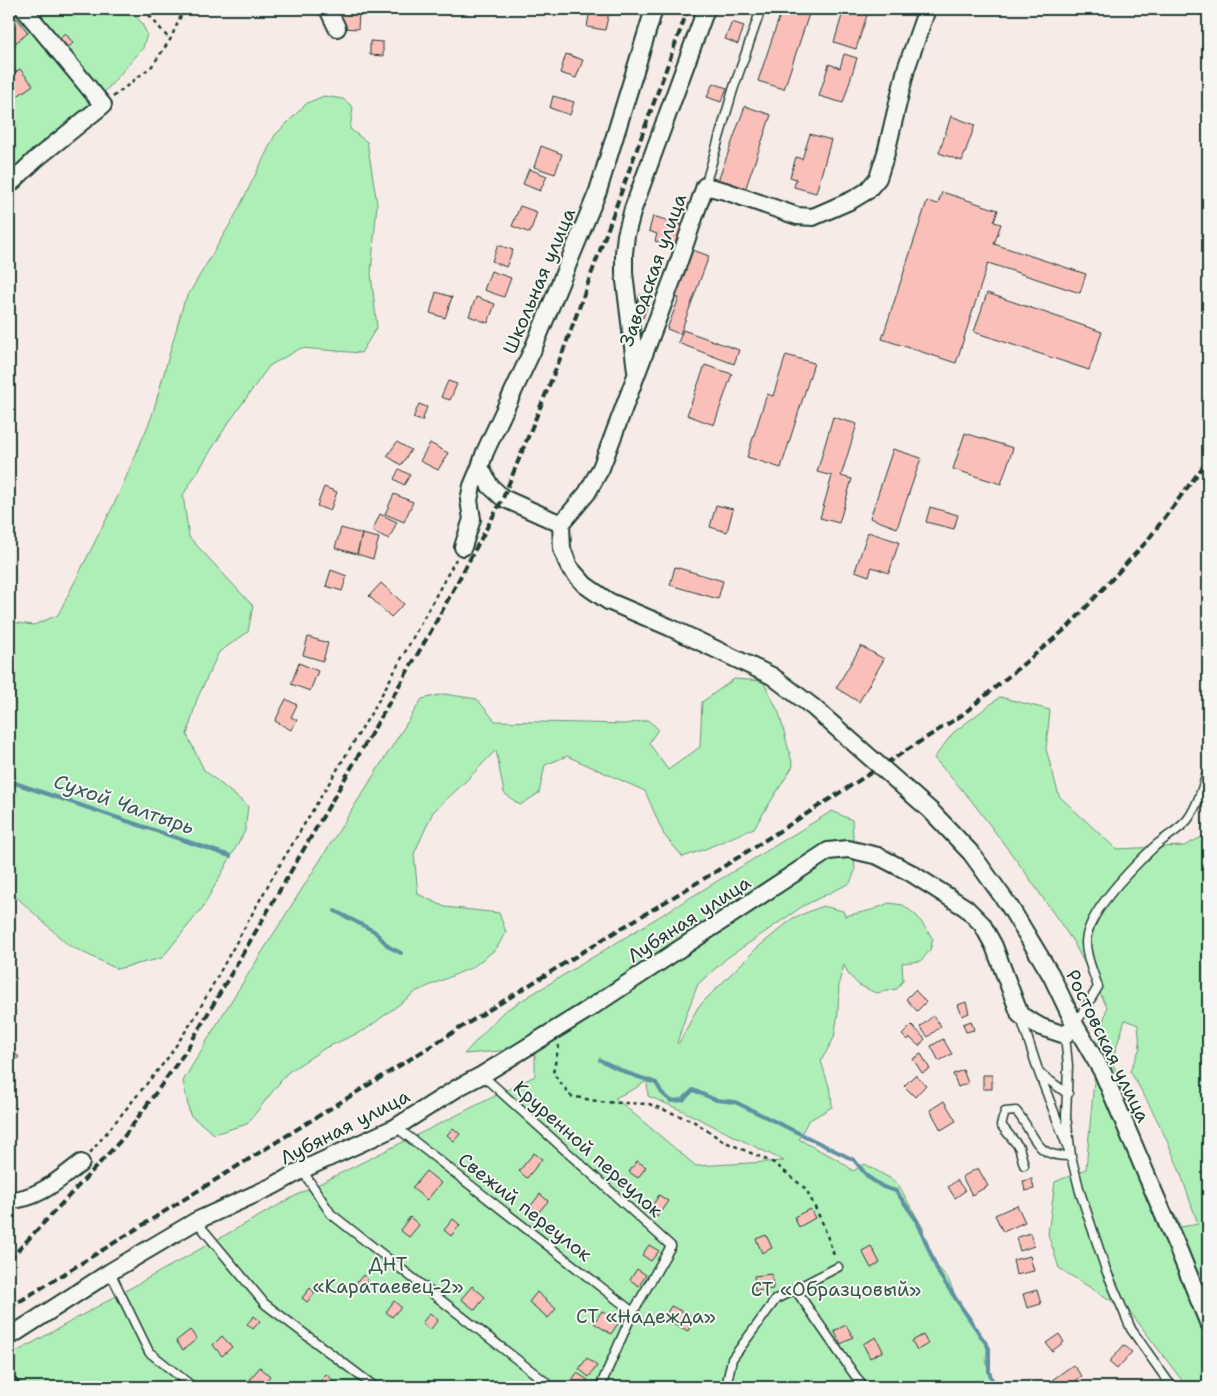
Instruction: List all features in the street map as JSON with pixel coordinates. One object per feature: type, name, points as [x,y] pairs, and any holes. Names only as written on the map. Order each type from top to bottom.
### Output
[{"type":"street","points":[[9,185],[36,159],[103,105],[24,9]]},
{"type":"street","points":[[328,9],[337,28]]},
{"type":"street","name":"Школьная улица","points":[[463,547],[472,519],[469,500],[472,486],[485,452],[533,350],[598,191],[654,9]]},
{"type":"street","name":"Заводская улица","points":[[637,373],[624,273],[626,235],[633,209],[706,9]]},
{"type":"street","name":"Заводская улица","points":[[561,524],[587,493],[601,468],[706,186],[798,216],[812,216],[852,200],[867,191],[878,178],[886,153],[906,69],[927,9]]},
{"type":"street","points":[[480,467],[490,486],[503,498],[561,524]]},
{"type":"street","name":"Ростовская улица","points":[[561,524],[562,549],[569,567],[585,585],[608,601],[669,627],[772,676],[813,707],[931,811],[971,853],[1010,907],[1051,975],[1070,1030],[1103,1073],[1180,1251],[1208,1322]]},
{"type":"street","name":"Лубяная улица","points":[[9,1337],[110,1272],[196,1221],[396,1127],[562,1026],[828,851],[848,848],[878,856],[911,873],[966,908],[982,924],[994,946],[1020,1016]]},
{"type":"street","points":[[1020,1016],[1041,1027],[1070,1030]]},
{"type":"street","points":[[9,1200],[15,1200],[42,1191],[81,1163]]},
{"type":"lane","points":[[706,186],[733,90],[761,9]]},
{"type":"lane","points":[[1070,1030],[1098,987],[1086,945],[1087,932],[1100,908],[1127,874],[1153,848],[1188,820],[1201,793],[1208,770]]},
{"type":"lane","points":[[1020,1016],[1071,1156],[1060,1157],[1048,1154],[1035,1143],[1025,1121],[1016,1112],[1005,1112],[1002,1125],[1019,1147],[1024,1165]]},
{"type":"lane","name":"Ростовская улица","points":[[1070,1030],[1066,1116],[1071,1156],[1080,1192],[1106,1270],[1131,1329],[1166,1380],[1173,1387]]},
{"type":"lane","points":[[1040,1073],[1068,1094]]},
{"type":"lane","name":"Круренной переулок","points":[[482,1075],[671,1246],[633,1312]]},
{"type":"lane","name":"Свежий переулок","points":[[396,1127],[633,1312]]},
{"type":"lane","points":[[302,1170],[331,1214],[552,1387]]},
{"type":"lane","points":[[196,1221],[265,1304],[374,1387]]},
{"type":"lane","points":[[726,1387],[732,1359],[776,1299],[838,1267]]},
{"type":"lane","points":[[110,1272],[149,1352],[193,1387]]},
{"type":"lane","points":[[795,1288],[863,1387]]},
{"type":"lane","points":[[600,1387],[633,1312]]},
{"type":"path","points":[[144,9],[170,40]]},
{"type":"path","points":[[103,105],[152,66],[170,40],[184,9]]},
{"type":"path","points":[[81,1163],[167,1060],[195,1017],[272,878],[376,705],[463,547]]},
{"type":"path","points":[[562,1026],[553,1073],[571,1096],[601,1102],[649,1104],[693,1121],[723,1141],[774,1163],[806,1189],[823,1224],[838,1267]]},
{"type":"green space","points":[[9,9],[129,9],[141,22],[147,34],[143,48],[95,103],[9,177]]},
{"type":"green space","points":[[324,96],[343,99],[353,107],[350,129],[367,142],[377,203],[371,274],[377,327],[361,353],[301,348],[269,366],[225,428],[183,495],[189,537],[253,606],[248,632],[219,652],[197,699],[187,735],[204,770],[248,806],[245,831],[203,907],[162,958],[117,969],[68,945],[9,890],[9,622],[34,625],[58,615],[119,494],[152,416],[184,302],[236,214],[275,135],[307,103]]},
{"type":"green space","points":[[734,679],[763,681],[779,713],[793,766],[754,828],[683,857],[664,835],[645,791],[567,756],[545,765],[539,793],[520,805],[504,793],[496,750],[433,812],[414,854],[418,894],[445,907],[499,913],[506,932],[496,949],[473,967],[417,991],[365,1030],[325,1048],[287,1073],[247,1124],[214,1134],[190,1115],[183,1081],[223,1014],[422,699],[444,694],[477,699],[495,721],[626,724],[648,720],[658,729],[649,743],[668,770],[700,747],[702,702]]},
{"type":"green space","points":[[1000,697],[1050,710],[1046,749],[1059,796],[1116,849],[1184,846],[1208,834],[1208,1374],[1206,1377],[1208,1387],[1187,1387],[1131,1313],[1059,1268],[1048,1234],[1055,1182],[1086,1169],[1097,1048],[1107,1007],[1074,943],[1025,872],[971,800],[934,758],[953,733]],"holes":[[[1125,1020],[1138,1025],[1140,1048],[1130,1071],[1170,1147],[1198,1224],[1181,1227],[1129,1121],[1121,1086],[1112,1061]]]},
{"type":"green space","points":[[832,811],[852,820],[855,871],[850,883],[803,906],[727,958],[698,984],[677,1043],[679,1043],[698,1007],[756,949],[793,918],[823,906],[843,911],[845,916],[872,910],[889,903],[903,905],[917,916],[933,939],[930,950],[921,961],[902,963],[903,980],[897,989],[876,993],[859,985],[849,975],[844,965],[839,982],[838,1013],[834,1038],[821,1061],[831,1093],[832,1107],[808,1121],[799,1139],[840,1161],[853,1171],[865,1164],[893,1180],[900,1188],[923,1228],[924,1237],[937,1266],[947,1277],[957,1299],[971,1318],[986,1346],[987,1366],[996,1387],[9,1387],[9,1356],[295,1196],[535,1076],[535,1048],[464,1054],[503,1012]],"holes":[[[647,1081],[648,1096],[683,1111],[784,1161],[696,1166],[615,1098]]]},
{"type":"building","points":[[590,9],[609,13],[605,30],[587,27]]},
{"type":"building","points":[[782,9],[793,9],[809,14],[784,89],[758,81]]},
{"type":"building","points":[[844,9],[869,9],[856,49],[834,42]]},
{"type":"building","points":[[341,11],[359,12],[358,29],[341,28]]},
{"type":"building","points":[[17,18],[28,33],[9,48],[9,24]]},
{"type":"building","points":[[732,22],[744,26],[738,44],[725,39]]},
{"type":"building","points":[[65,33],[73,43],[65,50],[57,40]]},
{"type":"building","points":[[370,41],[383,42],[383,56],[370,55]]},
{"type":"building","points":[[566,54],[583,60],[576,78],[560,73]]},
{"type":"building","points":[[844,54],[857,58],[843,103],[819,96],[829,64],[840,68]]},
{"type":"building","points":[[20,69],[33,85],[16,97],[9,88],[9,77]]},
{"type":"building","points":[[713,83],[727,88],[721,102],[707,97]]},
{"type":"building","points":[[553,96],[574,102],[570,115],[550,108]]},
{"type":"building","points":[[745,106],[771,115],[745,190],[718,181]]},
{"type":"building","points":[[951,116],[975,125],[962,161],[939,153]]},
{"type":"building","points":[[810,134],[831,140],[816,193],[794,187],[796,179],[790,177],[796,157],[802,159]]},
{"type":"building","points":[[541,146],[562,154],[555,174],[534,167]]},
{"type":"building","points":[[529,169],[547,176],[540,191],[523,184]]},
{"type":"building","points":[[942,192],[998,210],[994,222],[1001,224],[994,244],[1086,274],[1080,293],[988,263],[956,363],[882,339],[927,201],[938,204]]},
{"type":"building","points":[[520,206],[537,212],[530,233],[512,226]]},
{"type":"building","points":[[653,216],[682,225],[675,247],[655,241],[657,234],[649,231]]},
{"type":"building","points":[[498,245],[513,250],[506,267],[492,261]]},
{"type":"building","points":[[693,250],[709,256],[680,334],[667,329],[679,298],[675,297]]},
{"type":"building","points":[[491,271],[511,278],[504,297],[484,290]]},
{"type":"building","points":[[436,292],[452,297],[445,318],[430,313]]},
{"type":"building","points":[[987,293],[1102,332],[1089,370],[974,332]]},
{"type":"building","points":[[640,295],[650,298],[643,318],[633,315]]},
{"type":"building","points":[[476,297],[495,304],[488,323],[469,316]]},
{"type":"building","points":[[683,330],[739,350],[734,364],[678,343]]},
{"type":"building","points":[[786,355],[814,363],[781,468],[747,457],[767,394],[773,396]]},
{"type":"building","points":[[705,365],[732,374],[714,425],[687,415]]},
{"type":"building","points":[[448,381],[457,384],[450,400],[441,397]]},
{"type":"building","points":[[419,404],[427,407],[422,421],[413,418]]},
{"type":"building","points":[[833,417],[857,424],[841,476],[852,479],[839,523],[820,518],[832,476],[817,472]]},
{"type":"building","points":[[965,433],[1013,448],[1001,484],[953,469]]},
{"type":"building","points":[[397,442],[411,450],[401,465],[387,456]]},
{"type":"building","points":[[430,443],[448,453],[438,470],[420,461]]},
{"type":"building","points":[[893,449],[921,458],[897,528],[870,518]]},
{"type":"building","points":[[399,469],[410,475],[404,485],[394,479]]},
{"type":"building","points":[[324,487],[337,492],[330,511],[317,506]]},
{"type":"building","points":[[394,494],[413,502],[404,522],[385,514]]},
{"type":"building","points":[[716,505],[733,509],[727,532],[710,527]]},
{"type":"building","points":[[930,507],[958,515],[954,529],[926,522]]},
{"type":"building","points":[[380,514],[397,522],[389,539],[372,531]]},
{"type":"building","points":[[341,528],[362,534],[357,554],[335,548]]},
{"type":"building","points":[[868,532],[899,542],[889,573],[872,567],[869,576],[855,571]]},
{"type":"building","points":[[362,534],[379,538],[373,559],[357,554]]},
{"type":"building","points":[[675,567],[723,581],[718,599],[670,585]]},
{"type":"building","points":[[331,570],[347,576],[342,591],[326,586]]},
{"type":"building","points":[[381,583],[404,604],[391,617],[369,596]]},
{"type":"building","points":[[308,637],[328,643],[323,661],[303,655]]},
{"type":"building","points":[[861,646],[884,659],[859,702],[836,688]]},
{"type":"building","points":[[299,663],[318,671],[310,691],[291,684]]},
{"type":"building","points":[[286,699],[297,705],[291,717],[297,720],[291,730],[275,721]]},
{"type":"building","points":[[915,990],[926,1002],[917,1011],[906,999]]},
{"type":"building","points":[[966,1002],[969,1013],[962,1016],[958,1005]]},
{"type":"building","points":[[933,1016],[941,1026],[928,1037],[920,1027]]},
{"type":"building","points":[[971,1021],[974,1030],[966,1032],[963,1024]]},
{"type":"building","points":[[912,1025],[925,1039],[919,1046],[910,1038],[907,1040],[902,1035]]},
{"type":"building","points":[[943,1039],[952,1054],[939,1061],[931,1046]]},
{"type":"building","points":[[11,1050],[19,1057],[10,1066],[9,1053]]},
{"type":"building","points":[[921,1054],[930,1069],[922,1073],[913,1059]]},
{"type":"building","points":[[963,1070],[968,1083],[958,1087],[953,1074]]},
{"type":"building","points":[[915,1075],[926,1085],[915,1097],[904,1086]]},
{"type":"building","points":[[983,1075],[992,1075],[992,1089],[983,1089]]},
{"type":"building","points":[[944,1101],[956,1121],[941,1130],[930,1110]]},
{"type":"building","points":[[453,1128],[460,1134],[454,1141],[447,1135]]},
{"type":"building","points":[[534,1153],[542,1159],[527,1178],[519,1171]]},
{"type":"building","points":[[637,1161],[646,1167],[638,1178],[629,1172]]},
{"type":"building","points":[[978,1168],[988,1186],[972,1195],[962,1177]]},
{"type":"building","points":[[426,1171],[441,1183],[427,1200],[412,1188]]},
{"type":"building","points":[[1032,1179],[1034,1189],[1025,1191],[1023,1181]]},
{"type":"building","points":[[957,1180],[965,1191],[955,1198],[948,1187]]},
{"type":"building","points":[[540,1194],[548,1201],[538,1213],[530,1207]]},
{"type":"building","points":[[659,1195],[668,1201],[657,1217],[648,1212]]},
{"type":"building","points":[[1017,1205],[1025,1222],[1003,1232],[995,1215]]},
{"type":"building","points":[[810,1209],[815,1218],[799,1227],[794,1217]]},
{"type":"building","points":[[410,1217],[419,1225],[409,1237],[400,1230]]},
{"type":"building","points":[[453,1219],[460,1225],[451,1236],[444,1230]]},
{"type":"building","points":[[1030,1233],[1034,1246],[1020,1251],[1016,1238]]},
{"type":"building","points":[[766,1235],[772,1248],[762,1253],[756,1239]]},
{"type":"building","points":[[649,1245],[659,1251],[651,1261],[642,1255]]},
{"type":"building","points":[[871,1246],[880,1263],[871,1268],[862,1251]]},
{"type":"building","points":[[1030,1256],[1034,1271],[1016,1275],[1013,1260]]},
{"type":"building","points":[[637,1269],[646,1275],[639,1286],[630,1280]]},
{"type":"building","points":[[772,1274],[773,1289],[755,1291],[754,1276]]},
{"type":"building","points":[[363,1275],[368,1280],[360,1291],[354,1286]]},
{"type":"building","points":[[472,1286],[485,1297],[475,1310],[461,1299]]},
{"type":"building","points":[[310,1288],[315,1293],[307,1302],[302,1298]]},
{"type":"building","points":[[1037,1290],[1041,1304],[1027,1308],[1023,1294]]},
{"type":"building","points":[[537,1292],[556,1309],[548,1318],[529,1302]]},
{"type":"building","points":[[394,1301],[401,1307],[392,1317],[386,1312]]},
{"type":"building","points":[[671,1306],[695,1318],[688,1331],[664,1318]]},
{"type":"building","points":[[602,1311],[619,1322],[611,1334],[594,1323]]},
{"type":"building","points":[[430,1313],[438,1320],[430,1330],[422,1323]]},
{"type":"building","points":[[254,1316],[260,1321],[253,1329],[247,1324]]},
{"type":"building","points":[[846,1325],[853,1337],[841,1344],[834,1331]]},
{"type":"building","points":[[190,1330],[197,1339],[183,1350],[176,1341]]},
{"type":"building","points":[[1059,1334],[1064,1342],[1052,1351],[1046,1343]]},
{"type":"building","points":[[923,1335],[928,1344],[917,1350],[912,1341]]},
{"type":"building","points":[[222,1336],[232,1347],[222,1356],[213,1345]]},
{"type":"building","points":[[876,1337],[883,1351],[870,1358],[863,1344]]},
{"type":"building","points":[[1124,1345],[1132,1352],[1117,1369],[1109,1362]]},
{"type":"building","points":[[587,1358],[597,1366],[589,1377],[579,1369]]},
{"type":"building","points":[[1073,1365],[1082,1376],[1067,1387],[1057,1387],[1052,1380]]},
{"type":"building","points":[[260,1367],[270,1376],[261,1387],[250,1379]]},
{"type":"building","points":[[577,1373],[588,1380],[583,1387],[574,1387],[569,1384]]},
{"type":"building","points":[[326,1374],[333,1380],[327,1387],[324,1387],[319,1383]]},
{"type":"waterway","name":"Сухой Чалтырь","points":[[9,781],[230,856]]},
{"type":"waterway","name":"Сухой Чалтырь","points":[[335,911],[374,931],[389,947],[401,953]]},
{"type":"waterway","name":"Сухой Чалтырь","points":[[600,1060],[627,1073],[656,1083],[662,1093],[671,1101],[683,1100],[693,1090],[716,1100],[735,1102],[854,1160],[868,1177],[883,1187],[896,1191],[917,1221],[939,1274],[989,1348],[989,1372],[995,1387]]},
{"type":"railway","points":[[9,1260],[123,1138],[186,1051],[431,631],[503,498],[564,349],[688,9]]},
{"type":"railway","points":[[9,1308],[610,935],[715,872],[962,715],[1068,627],[1147,541],[1208,460]]},
{"type":"park label","name":"ДНТ «Каратаевец-2»","points":[[388,1275]]},
{"type":"park label","name":"СТ «Образцовый»","points":[[836,1289]]},
{"type":"park label","name":"СТ «Надежда»","points":[[646,1316]]}]
